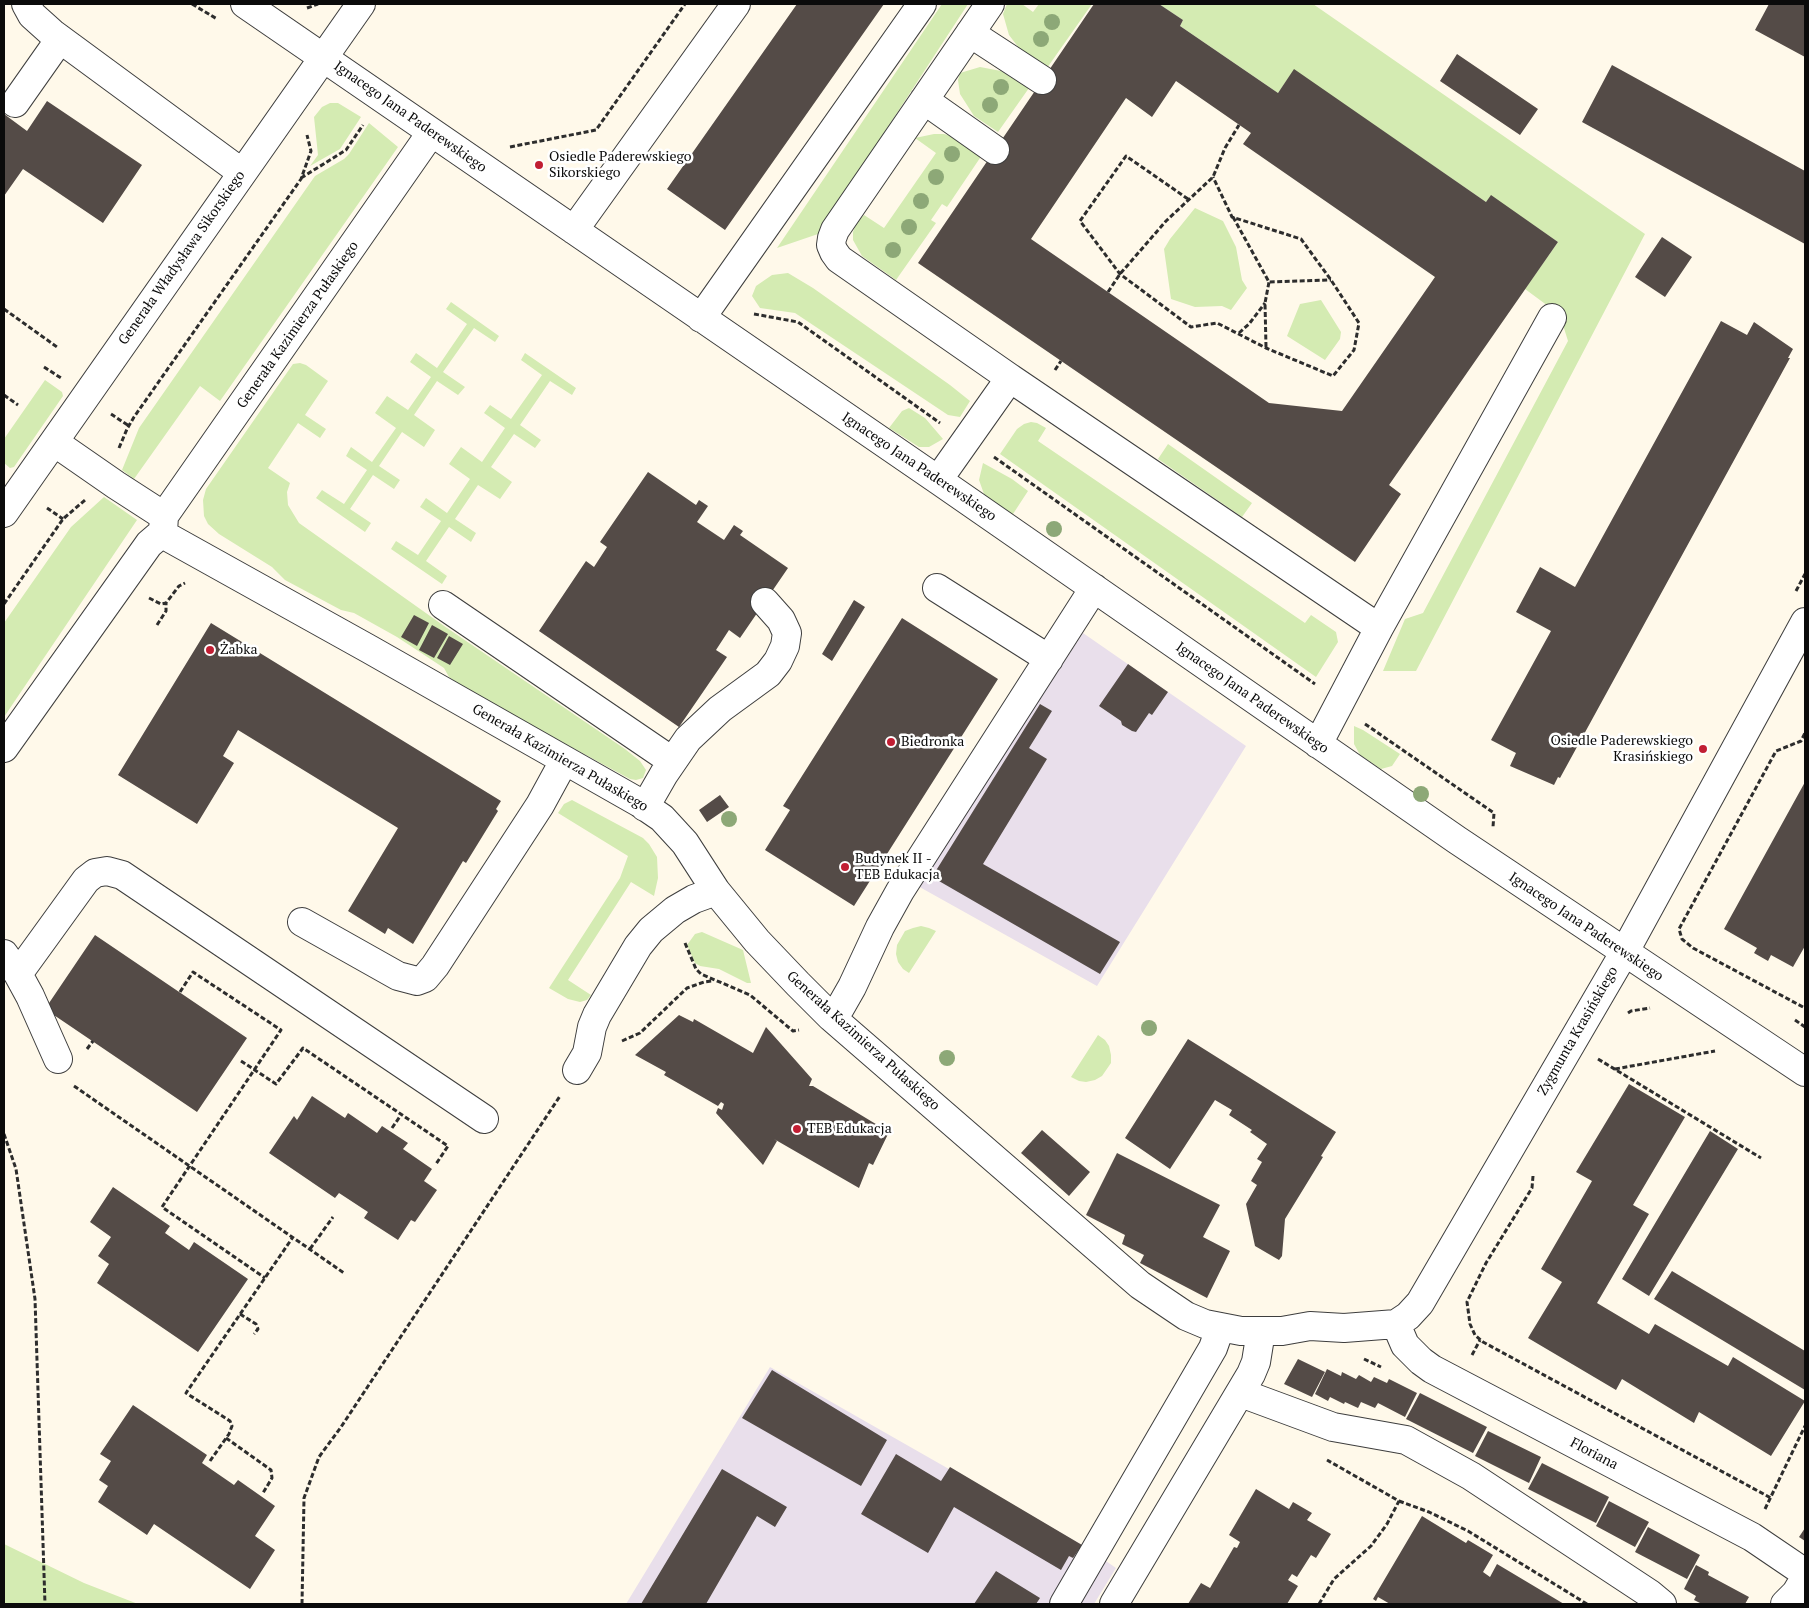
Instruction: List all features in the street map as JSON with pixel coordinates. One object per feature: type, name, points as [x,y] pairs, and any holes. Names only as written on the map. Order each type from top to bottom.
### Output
[{"type":"street","points":[[26,4],[32,14],[60,39],[241,172]]},
{"type":"street","name":"Ignacego Jana Paderewskiego","points":[[245,4],[938,480],[1457,840],[1805,1072]]},
{"type":"street","name":"Generała Władysława Sikorskiego","points":[[4,513],[241,172],[361,4]]},
{"type":"street","points":[[574,230],[736,4]]},
{"type":"street","points":[[701,318],[922,4]]},
{"type":"street","points":[[990,4],[835,230],[831,245],[834,252],[840,259],[1010,378],[1379,628]]},
{"type":"street","points":[[970,33],[1042,80]]},
{"type":"street","points":[[15,103],[60,39]]},
{"type":"street","points":[[924,100],[994,150]]},
{"type":"street","name":"Generała Kazimierza Pułaskiego","points":[[4,748],[163,524],[431,133]]},
{"type":"street","points":[[1318,744],[1379,628],[1552,318]]},
{"type":"street","points":[[938,480],[1010,378]]},
{"type":"street","name":"Generała Kazimierza Pułaskiego","points":[[54,442],[105,478],[163,524],[166,536],[646,806],[662,818],[674,829],[716,891],[776,962],[832,1017],[1140,1285],[1186,1316],[1205,1324],[1241,1331],[1282,1331],[1310,1326],[1344,1328],[1396,1324]]},
{"type":"street","points":[[937,588],[1049,659]]},
{"type":"street","points":[[832,1017],[840,1008],[852,987],[880,927],[900,892],[1094,588]]},
{"type":"street","points":[[646,806],[688,739],[720,709],[768,674],[778,661],[785,646],[787,633],[781,620],[765,602]]},
{"type":"street","points":[[443,604],[672,762]]},
{"type":"street","name":"Zygmunta Krasińskiego","points":[[1396,1324],[1408,1316],[1420,1303],[1624,953],[1805,622]]},
{"type":"street","points":[[302,922],[398,976],[416,981],[425,978],[435,966],[540,805],[564,761]]},
{"type":"street","points":[[70,1058],[11,964],[86,880],[95,873],[107,871],[122,875],[484,1119]]},
{"type":"street","points":[[577,1070],[587,1053],[592,1027],[597,1015],[638,946],[651,930],[675,910],[694,899],[716,891]]},
{"type":"street","name":"Floriana","points":[[1396,1324],[1400,1336],[1412,1354],[1432,1369],[1752,1537],[1805,1572]]},
{"type":"street","points":[[1064,1604],[1213,1348],[1220,1328]]},
{"type":"street","points":[[1114,1604],[1241,1393],[1256,1362],[1261,1331]]},
{"type":"street","points":[[1241,1393],[1333,1427],[1406,1440],[1470,1476],[1650,1594],[1662,1604]]},
{"type":"street","points":[[1785,1604],[1796,1593],[1805,1578]]},
{"type":"path","points":[[504,148],[596,130],[685,4]]},
{"type":"path","points":[[301,178],[346,150],[381,98]]},
{"type":"path","points":[[1108,292],[1120,274],[1166,221],[1213,177],[1225,148],[1239,125]]},
{"type":"path","points":[[4,604],[63,519],[95,492],[105,478],[134,417],[301,178],[311,152],[308,136],[304,133]]},
{"type":"path","points":[[1188,199],[1126,156],[1080,221],[1120,274],[1192,327],[1217,323],[1266,348],[1333,376],[1354,350],[1359,323],[1332,280],[1301,239],[1232,217]]},
{"type":"path","points":[[1213,177],[1232,217],[1269,282],[1265,303],[1266,348]]},
{"type":"path","points":[[1269,282],[1332,280]]},
{"type":"path","points":[[717,296],[737,311],[798,322],[966,441],[1002,462],[1308,678],[1358,720],[1494,813],[1493,829]]},
{"type":"path","points":[[1239,333],[1249,324],[1265,303]]},
{"type":"path","points":[[4,309],[57,347]]},
{"type":"path","points":[[4,395],[18,405]]},
{"type":"path","points":[[1791,600],[1805,574]]},
{"type":"path","points":[[157,625],[166,611],[166,603]]},
{"type":"path","points":[[1803,1007],[1693,948],[1682,939],[1679,930],[1776,751],[1801,741],[1805,733]]},
{"type":"path","points":[[180,992],[193,972],[281,1030],[162,1207],[265,1278]]},
{"type":"path","points":[[619,1042],[640,1033],[687,988],[704,982],[715,981]]},
{"type":"path","points":[[1625,1015],[1631,1011],[1648,1007],[1653,1009]]},
{"type":"path","points":[[1795,1020],[1805,1027]]},
{"type":"path","points":[[70,1058],[92,1041]]},
{"type":"path","points":[[241,1061],[276,1084],[303,1048],[448,1146],[436,1164]]},
{"type":"path","points":[[1615,1069],[1723,1050]]},
{"type":"path","points":[[1595,1057],[1761,1158]]},
{"type":"path","points":[[302,1604],[304,1498],[319,1457],[341,1427],[577,1070]]},
{"type":"path","points":[[73,1086],[344,1273]]},
{"type":"path","points":[[392,1128],[401,1115]]},
{"type":"path","points":[[4,1134],[16,1169],[35,1299],[45,1604]]},
{"type":"path","points":[[1533,1171],[1532,1188],[1486,1262],[1467,1302],[1470,1324],[1475,1335],[1483,1342],[1771,1498]]},
{"type":"path","points":[[310,1249],[333,1217]]},
{"type":"path","points":[[210,1461],[232,1426],[230,1421],[186,1393],[293,1237]]},
{"type":"path","points":[[240,1314],[256,1324],[258,1329],[254,1334]]},
{"type":"path","points":[[1752,1537],[1805,1426]]},
{"type":"path","points":[[226,1438],[271,1470],[272,1478],[263,1493]]},
{"type":"path","points":[[1399,1501],[1429,1512],[1468,1531],[1587,1604]]},
{"type":"shaded area","points":[[1083,633],[1246,746],[1097,986],[916,885]]},
{"type":"shaded area","points":[[770,1367],[1084,1546],[1116,1568],[1094,1604],[626,1604]]},
{"type":"green space","points":[[942,4],[968,4],[818,234],[777,248]]},
{"type":"green space","points":[[1007,4],[1022,4],[1033,12],[1039,4],[1092,4],[1047,68],[1019,48],[1009,35],[1003,14]]},
{"type":"green space","points":[[1159,4],[1313,4],[1645,234],[1416,671],[1383,671],[1405,619],[1423,613],[1568,341],[1563,325],[1567,320],[1525,289],[1558,242],[1491,196],[1486,202],[1294,70],[1278,93],[1180,26],[1183,20]]},
{"type":"green space","points":[[980,67],[1001,71],[1029,88],[998,132],[974,116],[960,94],[958,80],[960,73]]},
{"type":"green space","points":[[330,103],[338,103],[361,117],[340,149],[310,166],[318,155],[314,117],[322,107]]},
{"type":"green space","points":[[369,123],[398,147],[220,401],[200,386],[134,479],[122,470],[139,428],[315,176],[344,159]]},
{"type":"green space","points":[[934,134],[954,137],[982,155],[947,207],[942,204],[931,220],[936,223],[896,280],[862,256],[853,240],[853,232],[857,222],[864,215],[884,228],[936,153],[915,138]]},
{"type":"green space","points":[[1195,208],[1223,221],[1236,247],[1242,280],[1247,288],[1231,310],[1222,306],[1195,307],[1171,299],[1164,249]]},
{"type":"green space","points":[[788,273],[813,288],[970,401],[960,417],[948,415],[795,313],[760,308],[752,296],[756,286],[772,275]]},
{"type":"green space","points":[[1321,300],[1341,332],[1340,339],[1325,360],[1287,336],[1300,304]]},
{"type":"green space","points":[[451,302],[499,336],[495,342],[474,328],[443,372],[465,387],[458,395],[437,381],[414,415],[435,430],[424,447],[402,432],[379,466],[400,480],[394,489],[373,475],[350,509],[371,523],[365,532],[316,498],[322,490],[344,504],[367,470],[346,456],[351,447],[372,462],[396,428],[375,413],[387,396],[408,410],[431,377],[410,362],[416,353],[437,368],[467,324],[446,309]]},
{"type":"green space","points":[[525,353],[576,388],[572,395],[550,381],[520,425],[541,440],[535,448],[514,434],[491,467],[512,482],[500,499],[478,485],[455,519],[476,533],[471,542],[449,527],[426,561],[447,576],[442,584],[391,549],[396,541],[418,555],[441,521],[420,507],[426,498],[447,513],[470,479],[449,464],[461,447],[482,462],[505,428],[484,413],[490,405],[511,419],[542,375],[521,360]]},
{"type":"green space","points":[[300,363],[306,365],[328,381],[305,415],[326,429],[320,438],[298,423],[268,468],[290,483],[287,492],[288,505],[299,523],[447,628],[625,749],[640,761],[646,770],[643,778],[630,779],[470,692],[449,677],[444,668],[397,637],[354,613],[341,610],[285,580],[272,567],[219,534],[208,524],[204,516],[203,500],[206,489],[293,364]]},
{"type":"green space","points":[[45,380],[62,392],[63,396],[14,467],[10,468],[4,463],[4,439]]},
{"type":"green space","points":[[909,408],[925,418],[943,439],[929,447],[919,447],[889,428],[902,411]]},
{"type":"green space","points":[[1031,422],[1046,428],[1038,441],[1305,623],[1311,615],[1336,632],[1338,642],[1316,677],[1000,454],[1017,429]]},
{"type":"green space","points":[[1168,444],[1252,503],[1242,517],[1158,459]]},
{"type":"green space","points":[[983,463],[1012,479],[1028,491],[1013,514],[984,494],[979,480]]},
{"type":"green space","points":[[104,497],[137,520],[4,717],[4,623],[71,527]]},
{"type":"green space","points":[[1354,726],[1400,754],[1392,766],[1381,769],[1360,755],[1354,744]]},
{"type":"green space","points":[[572,800],[643,838],[657,857],[658,878],[654,896],[631,882],[568,980],[591,995],[587,1000],[580,1002],[568,999],[549,988],[620,878],[628,856],[558,813],[564,804]]},
{"type":"green space","points":[[921,926],[936,931],[909,973],[898,962],[896,954],[897,945],[905,931]]},
{"type":"green space","points":[[702,932],[743,950],[751,983],[747,983],[719,969],[700,966],[695,963],[687,945],[695,934]]},
{"type":"green space","points":[[1098,1035],[1109,1046],[1111,1063],[1102,1076],[1095,1080],[1086,1082],[1071,1077]]},
{"type":"green space","points":[[4,1544],[84,1583],[138,1604],[4,1604]]},
{"type":"building","points":[[797,4],[884,4],[725,230],[667,189]]},
{"type":"building","points":[[1094,4],[1159,4],[1183,20],[1180,26],[1278,93],[1294,69],[1486,202],[1491,195],[1558,242],[1389,485],[1401,494],[1355,562],[918,263]],"holes":[[[1176,81],[1251,133],[1243,144],[1435,277],[1342,411],[1269,403],[1031,239],[1126,98],[1152,117]]]},
{"type":"building","points":[[1769,4],[1805,4],[1805,57],[1755,30]]},
{"type":"building","points":[[1457,54],[1538,109],[1520,135],[1440,81]]},
{"type":"building","points":[[1612,65],[1805,171],[1805,244],[1582,122]]},
{"type":"building","points":[[47,101],[142,165],[103,223],[23,169],[4,196],[4,114],[27,131]]},
{"type":"building","points":[[1662,237],[1692,257],[1665,297],[1635,277]]},
{"type":"building","points":[[1721,321],[1747,335],[1754,322],[1793,349],[1788,358],[1790,358],[1560,778],[1558,777],[1554,785],[1510,766],[1516,753],[1491,740],[1551,631],[1516,612],[1540,567],[1575,587]]},
{"type":"building","points":[[648,472],[696,505],[699,500],[708,506],[697,522],[724,540],[734,525],[743,531],[740,535],[788,568],[740,638],[729,630],[716,650],[727,657],[679,727],[539,631],[586,561],[594,567],[607,547],[600,542]]},
{"type":"building","points":[[854,600],[865,607],[832,661],[822,654]]},
{"type":"building","points":[[414,615],[429,623],[417,646],[401,637]]},
{"type":"building","name":"Biedronka","points":[[902,618],[998,679],[854,906],[765,850],[790,810],[783,806]]},
{"type":"building","points":[[211,623],[501,801],[496,809],[498,811],[466,863],[463,861],[413,944],[388,928],[385,934],[348,911],[398,828],[238,730],[223,756],[234,763],[197,824],[118,775]]},
{"type":"building","points":[[432,625],[448,634],[434,658],[419,650]]},
{"type":"building","points":[[449,636],[463,644],[450,665],[437,658]]},
{"type":"building","points":[[1128,664],[1168,692],[1152,715],[1149,713],[1136,732],[1122,725],[1121,721],[1099,706]]},
{"type":"building","points":[[1040,704],[1052,711],[1029,748],[1047,759],[983,864],[1120,942],[1100,974],[932,877]]},
{"type":"building","points":[[1805,782],[1805,946],[1793,967],[1771,955],[1768,961],[1754,953],[1757,948],[1724,929]]},
{"type":"building","points":[[720,795],[729,807],[707,822],[699,810]]},
{"type":"building","points":[[95,935],[247,1038],[197,1112],[45,1009]]},
{"type":"building","name":"TEB Edukacja","points":[[679,1015],[693,1022],[694,1019],[753,1053],[766,1027],[812,1079],[809,1086],[813,1086],[889,1132],[873,1165],[869,1163],[859,1188],[774,1139],[777,1141],[763,1165],[716,1113],[718,1108],[722,1110],[724,1104],[721,1102],[718,1106],[664,1075],[666,1072],[635,1055]]},
{"type":"building","points":[[1188,1039],[1336,1132],[1285,1219],[1282,1256],[1279,1260],[1255,1246],[1246,1204],[1257,1185],[1251,1181],[1262,1162],[1257,1159],[1267,1144],[1250,1132],[1252,1130],[1229,1115],[1232,1110],[1215,1100],[1170,1169],[1125,1138]]},
{"type":"building","points":[[1629,1084],[1685,1117],[1633,1205],[1649,1214],[1597,1303],[1649,1334],[1655,1324],[1728,1366],[1733,1357],[1805,1401],[1771,1456],[1699,1412],[1694,1423],[1622,1379],[1616,1390],[1528,1338],[1562,1282],[1541,1269],[1592,1181],[1576,1172]]},
{"type":"building","points":[[312,1096],[345,1118],[348,1113],[377,1133],[382,1126],[408,1143],[403,1149],[432,1169],[424,1181],[437,1190],[415,1222],[411,1220],[398,1240],[364,1218],[368,1212],[339,1193],[335,1198],[269,1153],[294,1116],[297,1120]]},
{"type":"building","points":[[1042,1130],[1090,1172],[1069,1196],[1021,1153]]},
{"type":"building","points":[[1710,1131],[1738,1149],[1649,1296],[1622,1279]]},
{"type":"building","points":[[1117,1153],[1220,1205],[1203,1237],[1230,1251],[1207,1298],[1140,1263],[1144,1255],[1122,1244],[1125,1235],[1086,1215]]},
{"type":"building","points":[[113,1187],[170,1226],[165,1233],[189,1250],[194,1242],[248,1279],[198,1352],[97,1283],[109,1264],[98,1256],[111,1237],[90,1222]]},
{"type":"building","points":[[1672,1271],[1805,1351],[1805,1390],[1654,1299]]},
{"type":"building","points":[[1298,1359],[1325,1372],[1312,1397],[1284,1384]]},
{"type":"building","points":[[1327,1369],[1341,1376],[1342,1372],[1356,1379],[1359,1375],[1371,1382],[1374,1377],[1387,1383],[1389,1379],[1417,1393],[1405,1417],[1378,1403],[1375,1408],[1361,1402],[1358,1408],[1330,1397],[1328,1401],[1315,1394]]},
{"type":"building","points":[[772,1370],[887,1440],[861,1486],[742,1418]]},
{"type":"building","points":[[1420,1393],[1487,1427],[1473,1453],[1406,1419]]},
{"type":"building","points":[[133,1405],[207,1455],[202,1463],[234,1485],[238,1480],[275,1506],[255,1536],[275,1550],[250,1589],[154,1524],[147,1535],[98,1502],[108,1486],[99,1480],[111,1461],[100,1454]]},
{"type":"building","points":[[1488,1431],[1541,1457],[1529,1483],[1475,1456]]},
{"type":"building","points":[[896,1454],[941,1481],[950,1467],[1082,1545],[1073,1558],[1069,1556],[1061,1570],[954,1507],[928,1553],[861,1514]]},
{"type":"building","points":[[1542,1463],[1609,1497],[1596,1523],[1528,1489]]},
{"type":"building","points":[[722,1469],[787,1507],[775,1527],[757,1516],[706,1604],[641,1604]]},
{"type":"building","points":[[1256,1489],[1289,1509],[1293,1502],[1312,1513],[1307,1520],[1331,1534],[1316,1558],[1311,1555],[1297,1577],[1292,1574],[1288,1580],[1298,1586],[1287,1604],[1188,1604],[1201,1583],[1210,1588],[1234,1547],[1237,1548],[1240,1542],[1229,1535]]},
{"type":"building","points":[[1609,1501],[1649,1522],[1635,1547],[1596,1526]]},
{"type":"building","points":[[1422,1516],[1466,1543],[1468,1540],[1493,1555],[1483,1572],[1490,1577],[1497,1564],[1564,1604],[1390,1604],[1378,1597],[1376,1601],[1373,1599]]},
{"type":"building","points":[[1648,1527],[1700,1555],[1687,1579],[1635,1552]]},
{"type":"building","points":[[1805,1528],[1805,1541],[1799,1537]]},
{"type":"building","points":[[1696,1565],[1709,1572],[1708,1575],[1749,1597],[1745,1604],[1702,1604],[1694,1600],[1696,1596],[1684,1589]]},
{"type":"building","points":[[996,1571],[1040,1598],[1036,1604],[974,1604]]},
{"type":"place","name":"Osiedle Paderewskiego Sikorskiego","points":[[539,165]]},
{"type":"place","name":"Żabka","points":[[210,650]]},
{"type":"place","name":"Biedronka","points":[[891,742]]},
{"type":"place","name":"Osiedle Paderewskiego Krasińskiego","points":[[1703,749]]},
{"type":"place","name":"Budynek II - TEB Edukacja","points":[[845,867]]},
{"type":"place","name":"TEB Edukacja","points":[[797,1129]]}]
